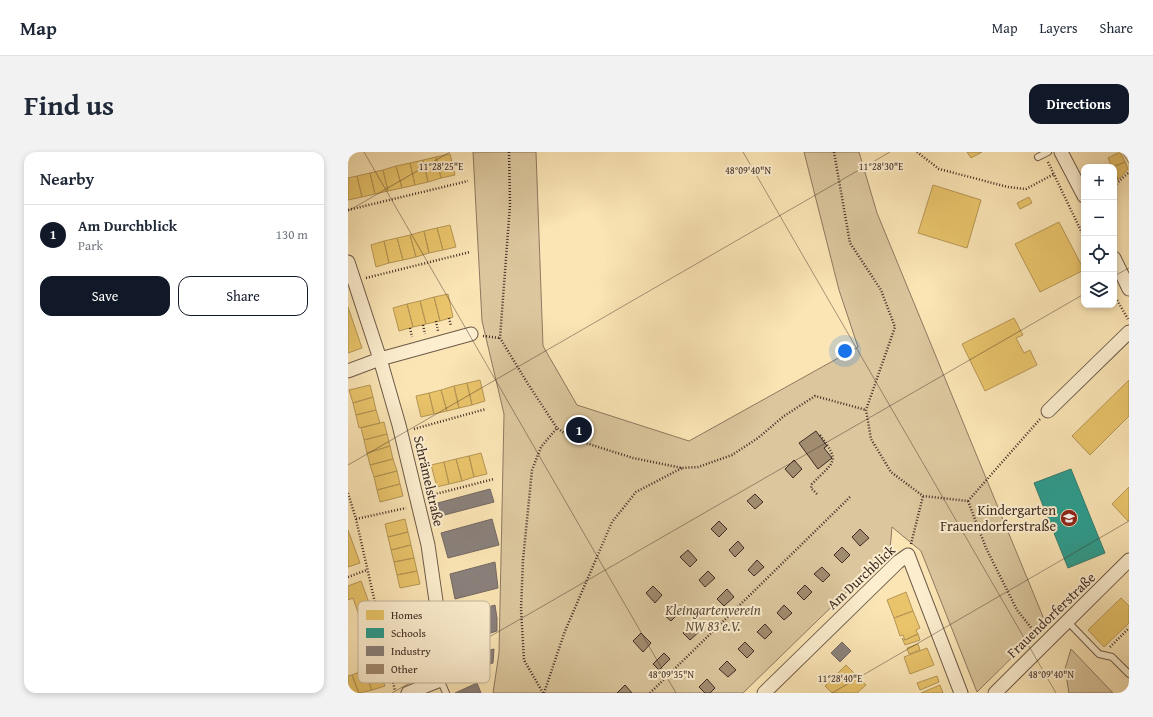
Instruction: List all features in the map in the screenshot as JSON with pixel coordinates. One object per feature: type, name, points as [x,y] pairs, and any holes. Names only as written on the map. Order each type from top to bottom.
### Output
[{"type":"street","points":[[1061,152],[1081,190]]},
{"type":"street","name":"Schrämelstraße","points":[[348,262],[380,359],[402,433],[419,502],[429,552],[436,601]]},
{"type":"street","points":[[1117,264],[1129,289]]},
{"type":"street","points":[[1048,411],[1129,332]]},
{"type":"street","points":[[348,371],[380,359],[471,334]]},
{"type":"street","name":"Am Durchblick","points":[[764,693],[898,562],[908,555],[961,693]]},
{"type":"street","name":"Frauendorferstraße","points":[[995,693],[1129,560]]},
{"type":"street","points":[[408,693],[433,683]]},
{"type":"lane","points":[[1038,157],[1046,153]]},
{"type":"lane","points":[[1068,622],[1100,654],[1112,657],[1129,674]]},
{"type":"lane","points":[[442,683],[446,693]]},
{"type":"path","points":[[509,152],[510,205],[500,338],[557,428],[573,439],[633,458],[682,468],[698,467],[732,455],[758,438],[784,416],[815,396],[866,410]]},
{"type":"path","points":[[834,152],[850,243],[881,290],[895,326],[866,410],[871,438],[891,472],[923,496],[968,501]]},
{"type":"path","points":[[917,152],[939,169],[1008,187],[1026,189],[1054,174]]},
{"type":"path","points":[[1046,153],[1054,174],[1084,236]]},
{"type":"path","points":[[1117,183],[1129,172]]},
{"type":"path","points":[[348,210],[468,181]]},
{"type":"path","points":[[355,281],[470,252]]},
{"type":"path","points":[[1117,300],[1129,319]]},
{"type":"path","points":[[471,334],[500,338]]},
{"type":"path","points":[[402,433],[486,409]]},
{"type":"path","points":[[968,501],[1048,411]]},
{"type":"path","points":[[543,693],[524,660],[521,609],[523,560],[532,470],[541,447],[557,428]]},
{"type":"path","points":[[817,494],[811,488],[812,484],[832,463],[834,458],[832,452],[820,435]]},
{"type":"path","points":[[543,693],[565,631],[612,522],[636,492],[682,468]]},
{"type":"path","points":[[356,519],[419,502],[494,478]]},
{"type":"path","points":[[348,493],[356,519],[374,601]]},
{"type":"path","points":[[650,693],[851,496]]},
{"type":"path","points":[[908,555],[923,496]]},
{"type":"path","points":[[968,501],[986,548],[1017,610],[1045,645]]},
{"type":"path","points":[[348,577],[367,570]]},
{"type":"path","points":[[1100,654],[1109,648],[1129,628]]},
{"type":"path","points":[[393,683],[395,693]]},
{"type":"green space","name":"Kleingartenverein NW 83 e.V.","points":[[473,152],[536,152],[543,346],[577,405],[689,441],[858,347],[839,290],[804,152],[859,152],[877,213],[1046,624],[977,692],[921,551],[892,527],[890,550],[743,693],[493,693],[499,653],[504,414],[482,321]]},
{"type":"green space","points":[[1071,649],[1113,693],[1069,693],[1065,669]]},
{"type":"building: Homes","points":[[967,152],[982,152],[971,158]]},
{"type":"building: Homes","points":[[1120,152],[1125,162],[1117,165],[1111,164],[1108,158]]},
{"type":"building: Homes","points":[[450,154],[455,175],[441,178],[436,157]]},
{"type":"building: Homes","points":[[436,157],[441,178],[428,182],[423,160]]},
{"type":"building: Homes","points":[[423,160],[428,182],[415,185],[410,163]]},
{"type":"building: Homes","points":[[1125,162],[1128,169],[1118,180],[1117,177],[1117,166]]},
{"type":"building: Homes","points":[[410,163],[415,185],[402,188],[396,166]]},
{"type":"building: Homes","points":[[396,166],[402,188],[388,191],[383,170]]},
{"type":"building: Homes","points":[[383,170],[388,191],[375,194],[370,173]]},
{"type":"building: Homes","points":[[370,173],[375,194],[362,197],[357,176]]},
{"type":"building: Homes","points":[[357,176],[362,197],[348,200],[348,178]]},
{"type":"building: Homes","points":[[933,185],[981,200],[967,248],[918,233]]},
{"type":"building: Homes","points":[[1029,197],[1032,203],[1020,209],[1017,203]]},
{"type":"building: Homes","points":[[1059,222],[1081,264],[1081,272],[1040,292],[1015,244]]},
{"type":"building: Homes","points":[[450,225],[456,247],[443,250],[437,228]]},
{"type":"building: Homes","points":[[437,228],[443,250],[429,253],[424,231]]},
{"type":"building: Homes","points":[[424,231],[429,253],[416,257],[410,235]]},
{"type":"building: Homes","points":[[410,235],[416,257],[403,260],[397,238]]},
{"type":"building: Homes","points":[[397,238],[403,260],[389,263],[384,241]]},
{"type":"building: Homes","points":[[384,241],[389,263],[376,267],[371,245]]},
{"type":"building: Homes","points":[[448,294],[453,317],[440,321],[434,297]]},
{"type":"building: Homes","points":[[434,297],[440,321],[426,324],[420,301]]},
{"type":"building: Homes","points":[[420,301],[426,324],[413,327],[407,304]]},
{"type":"building: Homes","points":[[407,304],[413,327],[399,331],[393,308]]},
{"type":"building: Homes","points":[[348,307],[362,348],[348,353]]},
{"type":"building: Homes","points":[[1014,318],[1023,335],[1016,338],[1024,353],[1030,350],[1037,365],[985,391],[962,344]]},
{"type":"building: Homes","points":[[480,380],[485,401],[472,405],[467,383]]},
{"type":"building: Homes","points":[[1129,380],[1129,416],[1090,455],[1072,436]]},
{"type":"building: Homes","points":[[467,383],[472,405],[459,408],[454,386]]},
{"type":"building: Homes","points":[[370,385],[373,397],[353,403],[349,390]]},
{"type":"building: Homes","points":[[454,386],[459,408],[447,411],[441,390]]},
{"type":"building: Homes","points":[[441,390],[447,411],[434,414],[429,393]]},
{"type":"building: Homes","points":[[429,393],[434,414],[421,417],[416,396]]},
{"type":"building: Homes","points":[[373,397],[376,410],[356,415],[353,403]]},
{"type":"building: Homes","points":[[376,410],[380,423],[359,428],[356,415]]},
{"type":"building: Homes","points":[[384,422],[387,434],[364,440],[361,428]]},
{"type":"building: Homes","points":[[387,434],[390,446],[367,453],[364,440]]},
{"type":"building: Homes","points":[[390,446],[393,459],[370,465],[367,453]]},
{"type":"building: Homes","points":[[481,453],[487,474],[474,477],[469,456]]},
{"type":"building: Homes","points":[[469,456],[474,477],[462,481],[456,459]]},
{"type":"building: Homes","points":[[393,459],[397,471],[374,477],[370,465]]},
{"type":"building: Homes","points":[[456,459],[462,481],[449,484],[444,462]]},
{"type":"building: Homes","points":[[444,462],[449,484],[437,487],[431,465]]},
{"type":"building: Homes","points":[[397,471],[400,484],[377,490],[374,477]]},
{"type":"building: Homes","points":[[400,484],[403,496],[380,502],[377,490]]},
{"type":"building: Homes","points":[[1129,487],[1129,519],[1128,521],[1112,504]]},
{"type":"building: Homes","points":[[405,519],[408,532],[388,537],[385,524]]},
{"type":"building: Homes","points":[[348,530],[360,563],[348,567]]},
{"type":"building: Homes","points":[[408,532],[411,545],[391,550],[388,537]]},
{"type":"building: Homes","points":[[411,545],[414,558],[394,562],[391,550]]},
{"type":"building: Homes","points":[[414,558],[417,571],[397,575],[394,562]]},
{"type":"building: Homes","points":[[417,571],[420,584],[400,588],[397,575]]},
{"type":"building: Homes","points":[[361,581],[368,601],[358,601],[358,612],[353,598],[348,600],[348,586]]},
{"type":"building: Homes","points":[[906,592],[913,611],[894,618],[887,600]]},
{"type":"building: Homes","points":[[1121,598],[1129,606],[1129,623],[1104,647],[1088,630]]},
{"type":"building: Homes","points":[[913,611],[920,628],[916,630],[918,634],[905,640],[903,635],[900,636],[894,618]]},
{"type":"building: Homes","points":[[918,634],[920,640],[905,645],[902,638],[905,640]]},
{"type":"building: Homes","points":[[918,644],[920,650],[909,654],[907,648]]},
{"type":"building: Homes","points":[[927,648],[934,665],[910,674],[904,657]]},
{"type":"building: Homes","points":[[846,665],[866,685],[857,693],[832,693],[825,686]]},
{"type":"building: Homes","points":[[358,672],[358,683],[369,683],[372,690],[359,693],[352,675]]},
{"type":"building: Homes","points":[[352,675],[359,693],[348,693],[348,676]]},
{"type":"building: Homes","points":[[937,676],[939,682],[920,690],[917,683]]},
{"type":"building: Homes","points":[[369,683],[384,683],[385,686],[372,690]]},
{"type":"building: Homes","points":[[940,685],[943,693],[921,693]]},
{"type":"building: Schools","name":"Kindergarten Frauendorferstraße","points":[[1071,469],[1105,553],[1068,568],[1034,483]]},
{"type":"building: Industry","points":[[490,489],[494,502],[437,517],[434,504]]},
{"type":"building: Industry","points":[[492,519],[499,545],[448,558],[441,533]]},
{"type":"building: Industry","points":[[495,562],[498,588],[455,599],[450,574]]},
{"type":"building: Industry","points":[[495,605],[497,631],[490,633],[490,606]]},
{"type":"building: Industry","points":[[842,642],[851,651],[840,662],[831,653]]},
{"type":"building: Industry","points":[[494,649],[493,663],[490,664],[490,650]]},
{"type":"building: Industry","points":[[477,683],[481,693],[455,693]]},
{"type":"building: Other","points":[[816,431],[827,446],[824,448],[832,458],[818,469],[799,443]]},
{"type":"building: Other","points":[[794,460],[802,469],[793,478],[785,469]]},
{"type":"building: Other","points":[[755,494],[763,502],[755,509],[747,501]]},
{"type":"building: Other","points":[[719,521],[727,529],[719,537],[711,529]]},
{"type":"building: Other","points":[[860,529],[869,538],[860,546],[852,537]]},
{"type":"building: Other","points":[[738,541],[744,548],[735,557],[729,550]]},
{"type":"building: Other","points":[[842,547],[850,555],[842,563],[834,555]]},
{"type":"building: Other","points":[[688,550],[697,560],[690,567],[680,557]]},
{"type":"building: Other","points":[[757,560],[764,567],[754,576],[748,570]]},
{"type":"building: Other","points":[[822,567],[830,575],[823,582],[814,574]]},
{"type":"building: Other","points":[[708,571],[715,578],[705,587],[699,580]]},
{"type":"building: Other","points":[[805,585],[812,592],[804,600],[797,593]]},
{"type":"building: Other","points":[[653,586],[662,595],[655,603],[646,593]]},
{"type":"building: Other","points":[[727,589],[734,597],[724,606],[717,599]]},
{"type":"building: Other","points":[[674,605],[680,612],[671,621],[664,615]]},
{"type":"building: Other","points":[[784,605],[792,613],[784,620],[777,613]]},
{"type":"building: Other","points":[[693,624],[700,631],[690,640],[683,633]]},
{"type":"building: Other","points":[[765,624],[772,632],[765,639],[757,632]]},
{"type":"building: Other","points":[[641,633],[651,643],[643,652],[633,641]]},
{"type":"building: Other","points":[[745,642],[754,651],[747,658],[738,649]]},
{"type":"building: Other","points":[[664,653],[670,659],[659,670],[653,664]]},
{"type":"building: Other","points":[[727,661],[736,670],[728,677],[719,669]]},
{"type":"building: Other","points":[[707,679],[715,688],[710,693],[705,693],[699,687]]},
{"type":"building: Other","points":[[625,685],[632,693],[617,693]]},
{"type":"place","name":"Am Durchblick","points":[[579,430]]},
{"type":"place","name":"Kindergarten Frauendorferstraße","points":[[1069,518]]}]
